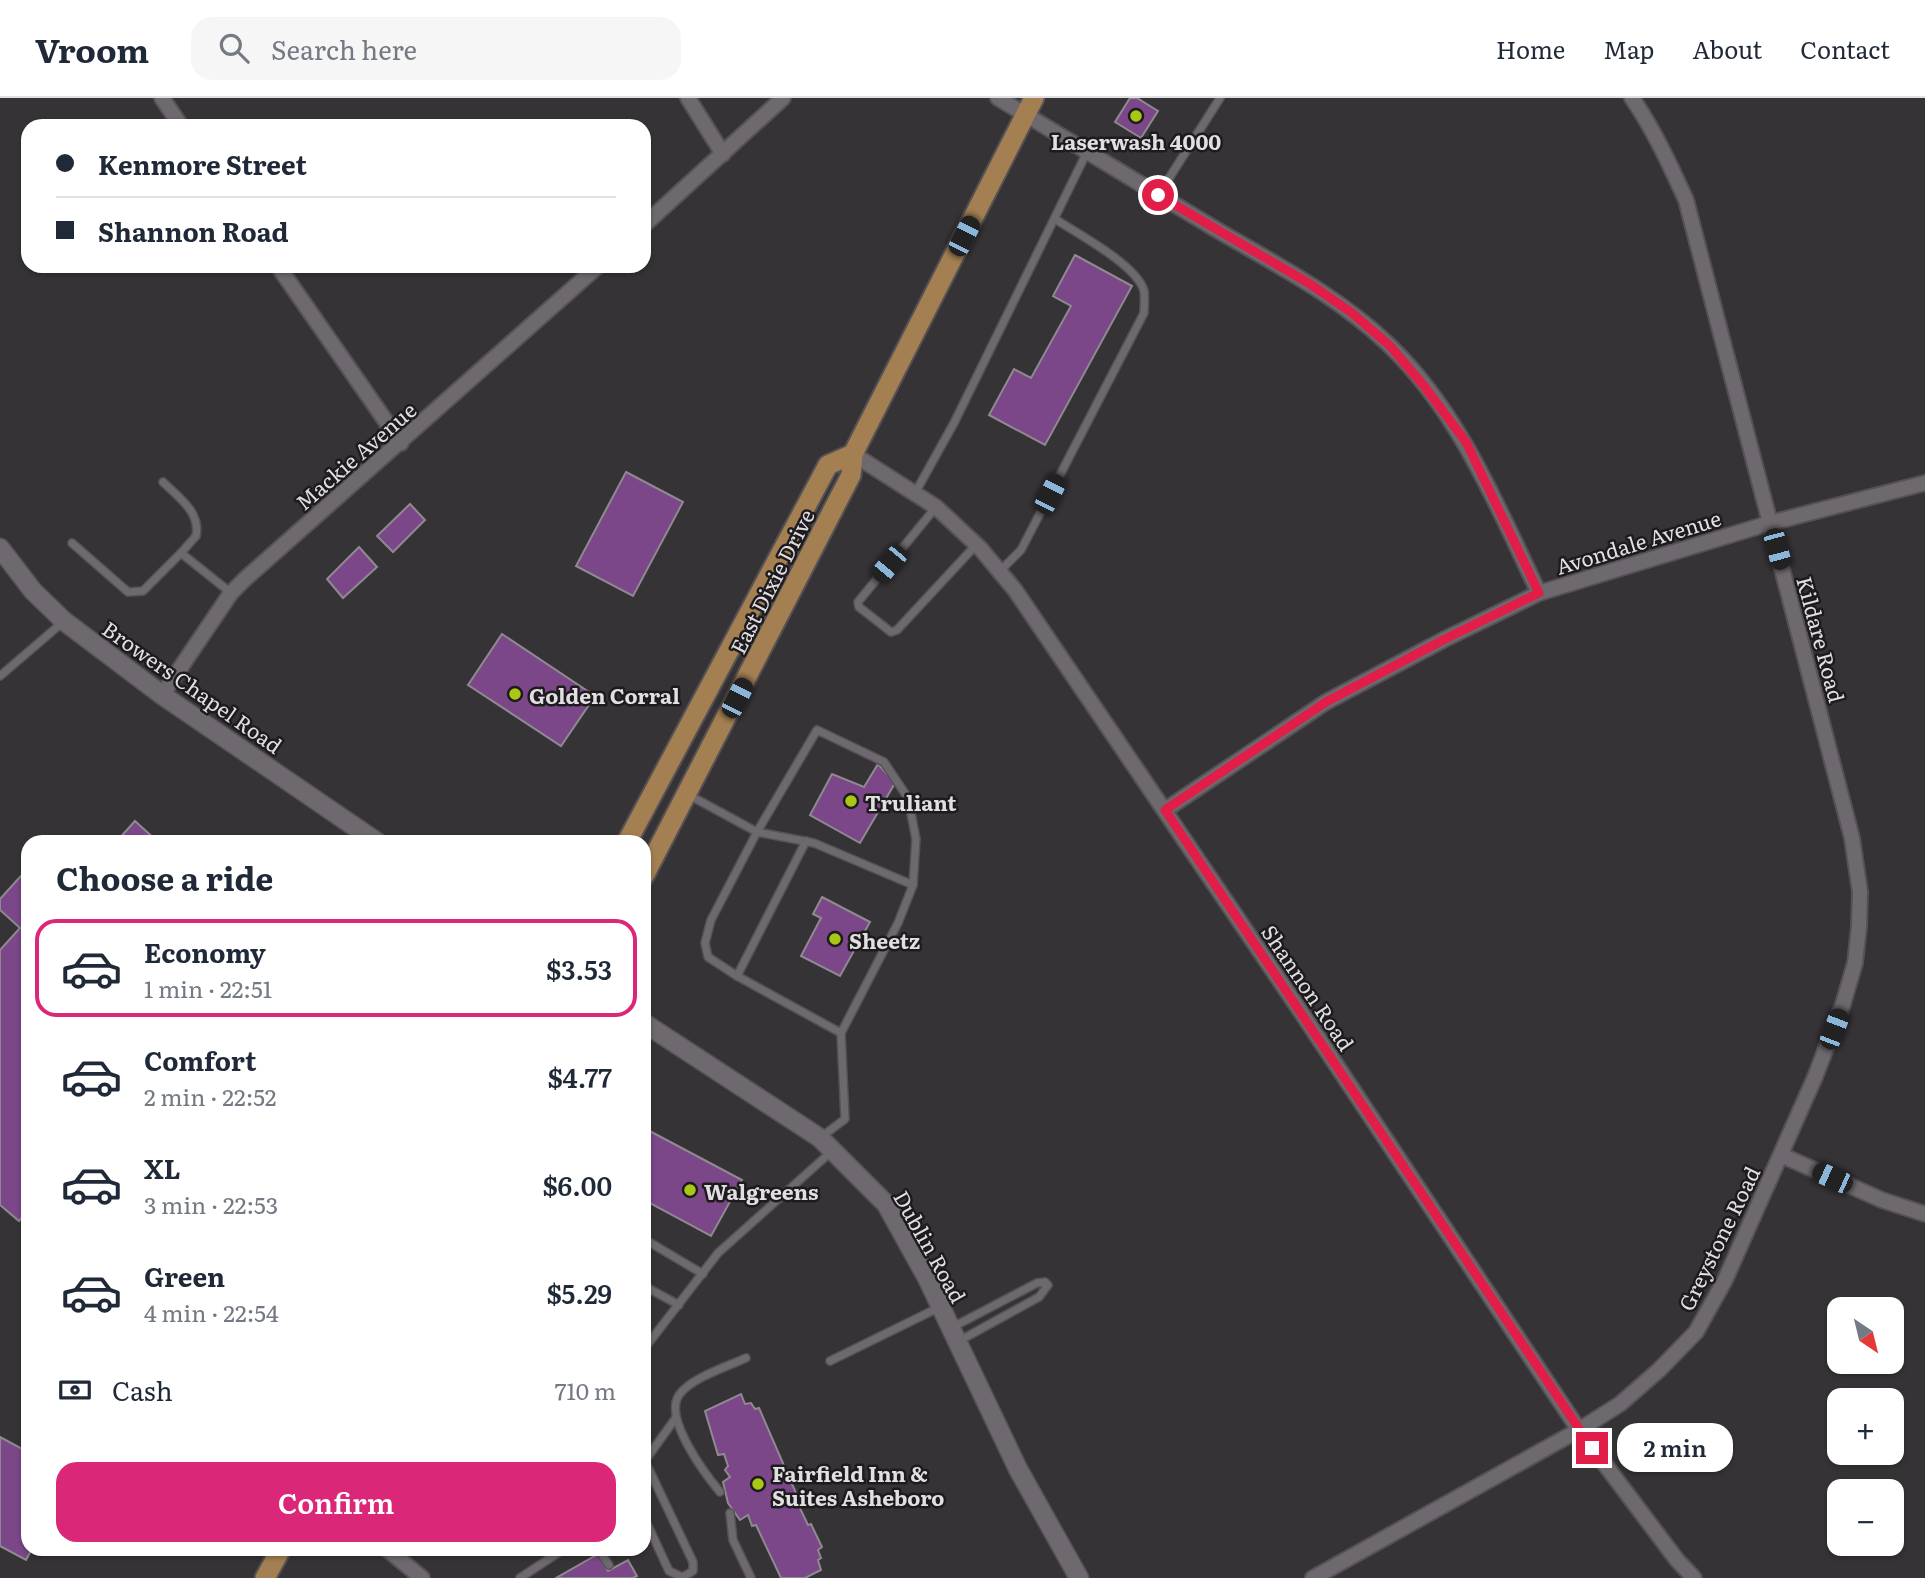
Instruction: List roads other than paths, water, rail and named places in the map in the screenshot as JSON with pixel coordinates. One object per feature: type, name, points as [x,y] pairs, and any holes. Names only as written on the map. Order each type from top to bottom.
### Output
[{"type":"main road","name":"East Dixie Drive","points":[[651,863],[851,475],[853,454],[1030,106]]},
{"type":"main road","name":"East Dixie Drive","points":[[631,835],[828,464],[853,454]]},
{"type":"main road","points":[[265,1578],[277,1556]]},
{"type":"street","points":[[162,98],[176,119]]},
{"type":"street","points":[[688,98],[723,154]]},
{"type":"street","points":[[651,219],[783,98]]},
{"type":"street","points":[[998,98],[1030,106],[1087,152],[1301,278],[1352,313],[1390,346],[1466,442],[1539,593]]},
{"type":"street","name":"Kildare Road","points":[[1632,98],[1667,158],[1686,200],[1852,838],[1860,892],[1855,962],[1843,1004],[1781,1155]]},
{"type":"street","points":[[283,273],[401,443]]},
{"type":"street","name":"Mackie Avenue","points":[[162,695],[231,593],[590,273]]},
{"type":"street","name":"Shannon Road","points":[[853,454],[936,507],[976,545],[999,572],[1066,663],[1579,1430],[1677,1560],[1694,1578]]},
{"type":"street","name":"Avondale Avenue","points":[[1165,810],[1326,702],[1539,593],[1770,523],[1925,483]]},
{"type":"street","name":"Browers Chapel Road","points":[[0,548],[33,592],[64,621],[162,695],[367,835]]},
{"type":"street","name":"Dublin Road","points":[[651,1028],[826,1144],[886,1204],[927,1278],[1018,1469],[1079,1578]]},
{"type":"street","name":"Greystone Road","points":[[1313,1578],[1579,1430],[1620,1404],[1659,1370],[1696,1332],[1725,1280],[1781,1155],[1882,1200],[1925,1214]]},
{"type":"street","points":[[395,1556],[422,1578]]},
{"type":"lane","points":[[1158,195],[1220,98]]},
{"type":"lane","points":[[915,494],[954,422],[1087,152]]},
{"type":"lane","points":[[999,572],[1021,550],[1143,313],[1144,291],[1138,278],[1113,256],[1055,219]]},
{"type":"lane","points":[[72,542],[128,592],[143,591],[196,537],[197,520],[163,482]]},
{"type":"lane","points":[[936,507],[858,601],[859,607],[891,632],[897,631],[976,545]]},
{"type":"lane","points":[[181,553],[231,593]]},
{"type":"lane","points":[[0,677],[64,621]]},
{"type":"lane","points":[[651,1340],[718,1254],[826,1144],[845,1119],[841,1033],[898,923],[913,885],[916,839],[908,798],[884,762],[817,730],[757,832],[711,920],[705,943],[708,957],[737,976],[841,1033]]},
{"type":"lane","points":[[687,794],[757,832],[806,841],[913,885]]},
{"type":"lane","points":[[737,976],[806,841]]},
{"type":"lane","points":[[651,1243],[703,1274]]},
{"type":"lane","points":[[1045,1282],[1048,1285],[1039,1297],[954,1335],[1037,1283],[1045,1282]]},
{"type":"lane","points":[[651,1290],[679,1305]]},
{"type":"lane","points":[[830,1361],[941,1307]]},
{"type":"lane","points":[[720,1492],[703,1471],[676,1419],[674,1408],[678,1396],[689,1384],[746,1358]]},
{"type":"lane","points":[[651,1454],[676,1419]]},
{"type":"lane","points":[[651,1474],[693,1562],[693,1571],[683,1578],[669,1571],[651,1532]]},
{"type":"lane","points":[[730,1513],[733,1540],[751,1578]]},
{"type":"lane","points":[[520,1578],[553,1556]]},
{"type":"lane","points":[[603,1556],[609,1565]]},
{"type":"place","name":"Laserwash 4000","points":[[1136,116]]},
{"type":"place","name":"Golden Corral","points":[[515,694]]},
{"type":"place","name":"Truliant","points":[[851,801]]},
{"type":"place","name":"Sheetz","points":[[835,939]]},
{"type":"place","name":"Walgreens","points":[[690,1190]]},
{"type":"place","name":"Fairfield Inn & Suites Asheboro","points":[[758,1484]]}]
